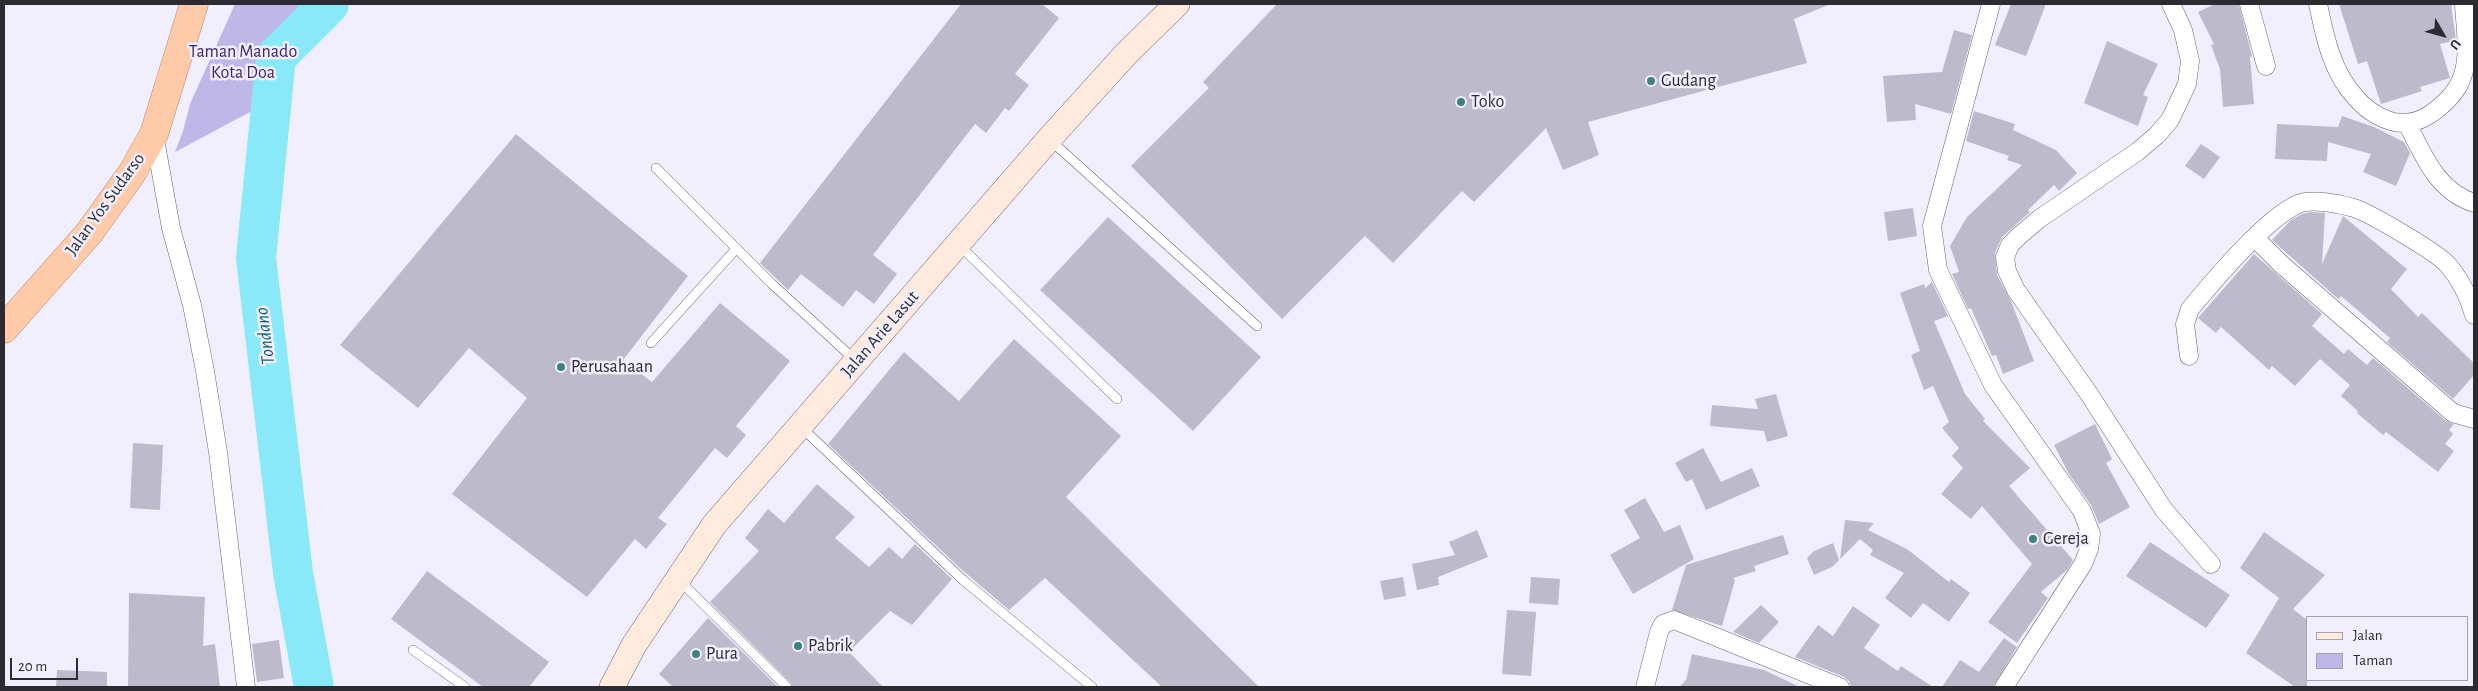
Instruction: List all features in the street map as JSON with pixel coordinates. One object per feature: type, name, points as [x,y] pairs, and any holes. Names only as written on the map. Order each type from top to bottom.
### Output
[{"type":"highway","name":"Jalan Yos Sudarso","points":[[4,329],[89,233],[132,173],[154,134],[194,4]]},
{"type":"main road","name":"Jalan Arie Lasut","points":[[612,687],[634,645],[714,525],[1049,139],[1126,54],[1177,4]]},
{"type":"street","points":[[1991,4],[1932,226],[1938,270],[1993,385],[2082,511],[2091,534],[2089,550],[2070,587],[2004,687]]},
{"type":"street","points":[[2171,4],[2183,30],[2190,61],[2187,84],[2170,120],[2157,135],[2137,152],[2039,219],[2010,244],[2005,258],[2007,271],[2016,290],[2089,394],[2164,510],[2211,564]]},
{"type":"street","points":[[2249,4],[2266,66]]},
{"type":"street","points":[[2318,4],[2328,51],[2342,79],[2357,99],[2378,116],[2407,123],[2435,112],[2453,94],[2462,79],[2467,47],[2464,4]]},
{"type":"street","points":[[2407,123],[2427,163],[2445,187],[2474,202]]},
{"type":"street","points":[[154,134],[171,228],[192,305],[205,371],[218,452],[246,687]]},
{"type":"street","points":[[2189,356],[2185,324],[2190,309],[2255,238],[2281,214],[2301,203],[2333,203],[2356,209],[2408,237],[2447,263],[2471,303],[2474,315]]},
{"type":"street","points":[[2255,238],[2281,264],[2453,413],[2474,419]]},
{"type":"street","points":[[1645,687],[1659,632],[1663,624],[1674,620],[1840,687]]},
{"type":"lane","points":[[1049,139],[1257,326]]},
{"type":"lane","points":[[656,168],[736,249],[857,362]]},
{"type":"lane","points":[[958,244],[1117,399]]},
{"type":"lane","points":[[650,343],[736,249]]},
{"type":"lane","points":[[801,426],[963,580],[1092,687]]},
{"type":"lane","points":[[678,579],[787,687]]},
{"type":"lane","points":[[413,650],[465,687]]},
{"type":"green space","name":"Taman Manado Kota Doa","points":[[235,4],[316,4],[283,43],[270,76],[252,111],[175,152],[190,104]]},
{"type":"building","points":[[961,4],[1042,4],[1059,18],[1015,74],[1029,85],[1009,111],[1005,108],[986,133],[975,124],[873,255],[897,274],[874,304],[856,290],[843,307],[801,274],[788,290],[760,263]]},
{"type":"building","points":[[1277,4],[1831,4],[1794,19],[1807,63],[1588,122],[1599,155],[1563,170],[1546,128],[1474,202],[1462,191],[1393,263],[1365,236],[1282,319],[1131,166],[1209,88],[1203,82]]},
{"type":"building","points":[[2011,4],[2046,4],[2026,56],[1995,45]]},
{"type":"building","points":[[2215,4],[2239,5],[2252,56],[2250,57],[2254,104],[2223,107],[2220,69],[2211,45],[2214,44],[2198,12]]},
{"type":"building","points":[[2339,4],[2451,4],[2456,40],[2440,44],[2450,78],[2420,87],[2422,91],[2381,104],[2367,61],[2358,64]]},
{"type":"building","points":[[1954,30],[1972,35],[1951,114],[1915,104],[1916,120],[1887,122],[1883,76],[1942,72]]},
{"type":"building","points":[[2107,41],[2158,64],[2143,95],[2148,97],[2138,126],[2084,103]]},
{"type":"building","points":[[1974,111],[2015,124],[2013,130],[2056,150],[2077,173],[2059,191],[2054,185],[2028,210],[2030,212],[2002,237],[1995,253],[1997,275],[2011,301],[2034,361],[2003,374],[1996,355],[1992,356],[1971,308],[1968,309],[1952,274],[1959,272],[1950,246],[1967,217],[2022,165],[2007,160],[2009,156],[1966,141]]},
{"type":"building","points":[[2342,116],[2374,127],[2404,142],[2410,153],[2396,186],[2363,172],[2371,154],[2328,142],[2327,161],[2275,159],[2277,124],[2338,127]]},
{"type":"building","name":"Perusahaan","points":[[516,134],[688,276],[623,360],[652,382],[720,303],[790,361],[736,426],[746,435],[727,458],[715,448],[658,518],[667,524],[646,549],[635,539],[587,597],[452,494],[527,398],[469,348],[418,408],[340,345]]},
{"type":"building","points":[[2201,144],[2220,157],[2204,179],[2185,166]]},
{"type":"building","points":[[1913,208],[1917,236],[1888,241],[1884,212]]},
{"type":"building","points":[[2311,212],[2325,213],[2322,264],[2343,216],[2407,269],[2391,289],[2418,317],[2422,313],[2474,363],[2474,375],[2453,399],[2387,342],[2390,338],[2341,296],[2339,299],[2336,297],[2272,240],[2291,220]]},
{"type":"building","points":[[1108,217],[1261,357],[1193,431],[1040,290]]},
{"type":"building","points":[[2254,254],[2322,314],[2312,326],[2344,354],[2348,349],[2367,365],[2373,358],[2446,421],[2454,424],[2449,430],[2453,434],[2445,444],[2454,451],[2438,472],[2386,432],[2383,435],[2357,413],[2358,411],[2341,396],[2350,385],[2320,359],[2295,386],[2272,366],[2269,370],[2221,327],[2216,333],[2198,318]]},
{"type":"building","points":[[1932,282],[1948,316],[1934,321],[1965,394],[1985,419],[1983,421],[2030,468],[2009,486],[2073,560],[2067,570],[2041,592],[2048,598],[2017,643],[1988,622],[2032,564],[1982,506],[1971,519],[1941,494],[1963,468],[1952,456],[1959,448],[1942,428],[1949,422],[1933,386],[1924,390],[1911,355],[1920,351],[1900,293],[1924,284],[1925,288]]},
{"type":"building","points":[[1014,339],[1121,436],[1066,497],[1259,687],[1162,687],[1045,578],[1009,610],[961,569],[828,444],[904,352],[959,401]]},
{"type":"building","points":[[1776,394],[1788,436],[1767,442],[1764,431],[1710,426],[1712,405],[1758,409],[1755,399]]},
{"type":"building","points":[[2095,424],[2112,459],[2106,463],[2130,507],[2099,524],[2091,505],[2069,474],[2054,445]]},
{"type":"building","points":[[133,443],[163,445],[160,510],[130,508]]},
{"type":"building","points":[[1703,448],[1721,482],[1752,468],[1760,486],[1706,510],[1692,479],[1686,482],[1675,463]]},
{"type":"building","points":[[817,484],[855,517],[835,538],[869,567],[889,547],[902,559],[915,544],[952,579],[912,625],[890,611],[849,652],[883,687],[793,687],[710,602],[759,551],[745,538],[768,509],[784,523]]},
{"type":"building","points":[[1645,498],[1664,532],[1680,525],[1694,559],[1633,594],[1610,555],[1640,538],[1624,510]]},
{"type":"building","points":[[1845,520],[1874,523],[1868,530],[1907,549],[1949,582],[1951,579],[1970,593],[1949,622],[1923,603],[1911,618],[1885,598],[1904,573],[1870,555],[1873,550],[1860,539],[1840,559]]},
{"type":"building","points":[[1477,530],[1488,557],[1438,577],[1439,585],[1417,590],[1412,564],[1455,555],[1449,542]]},
{"type":"building","points":[[2264,532],[2325,575],[2293,609],[2306,619],[2307,687],[2295,687],[2246,653],[2279,598],[2240,568]]},
{"type":"building","points":[[1783,535],[1789,554],[1754,566],[1756,571],[1733,578],[1735,580],[1722,626],[1672,610],[1686,565]]},
{"type":"building","points":[[2150,542],[2230,595],[2206,628],[2126,576]]},
{"type":"building","points":[[1833,543],[1839,560],[1832,567],[1814,575],[1807,558],[1814,551]]},
{"type":"building","points":[[427,571],[549,662],[529,687],[483,687],[391,619]]},
{"type":"building","points":[[1403,577],[1406,596],[1384,600],[1380,581]]},
{"type":"building","points":[[1531,577],[1560,579],[1558,605],[1529,603]]},
{"type":"building","points":[[129,593],[205,597],[203,646],[215,644],[220,687],[128,687]]},
{"type":"building","points":[[1761,605],[1779,622],[1759,643],[1733,632]]},
{"type":"building","points":[[1853,606],[1880,625],[1864,648],[1898,671],[1901,666],[1933,687],[1851,687],[1849,681],[1844,677],[1795,657],[1818,625],[1833,636]]},
{"type":"building","points":[[1507,610],[1536,612],[1531,676],[1502,674]]},
{"type":"building","name":"Pura","points":[[708,618],[778,687],[673,687],[659,674]]},
{"type":"building","points":[[2004,638],[2017,647],[1993,687],[1942,687],[1960,660],[1979,672]]},
{"type":"building","points":[[279,640],[284,678],[257,682],[252,644]]},
{"type":"building","points":[[1692,654],[1764,670],[1800,687],[1679,687],[1686,680]]},
{"type":"building","points":[[57,670],[107,672],[107,687],[56,687]]},
{"type":"waterway","name":"Tondano","points":[[314,687],[293,573],[256,258],[276,57],[329,4]]},
{"type":"place","name":"Gudang","points":[[1651,81]]},
{"type":"place","name":"Toko","points":[[1461,102]]},
{"type":"place","name":"Perusahaan","points":[[561,367]]},
{"type":"place","name":"Gereja","points":[[2033,539]]},
{"type":"place","name":"Pabrik","points":[[798,646]]},
{"type":"place","name":"Pura","points":[[696,654]]}]
